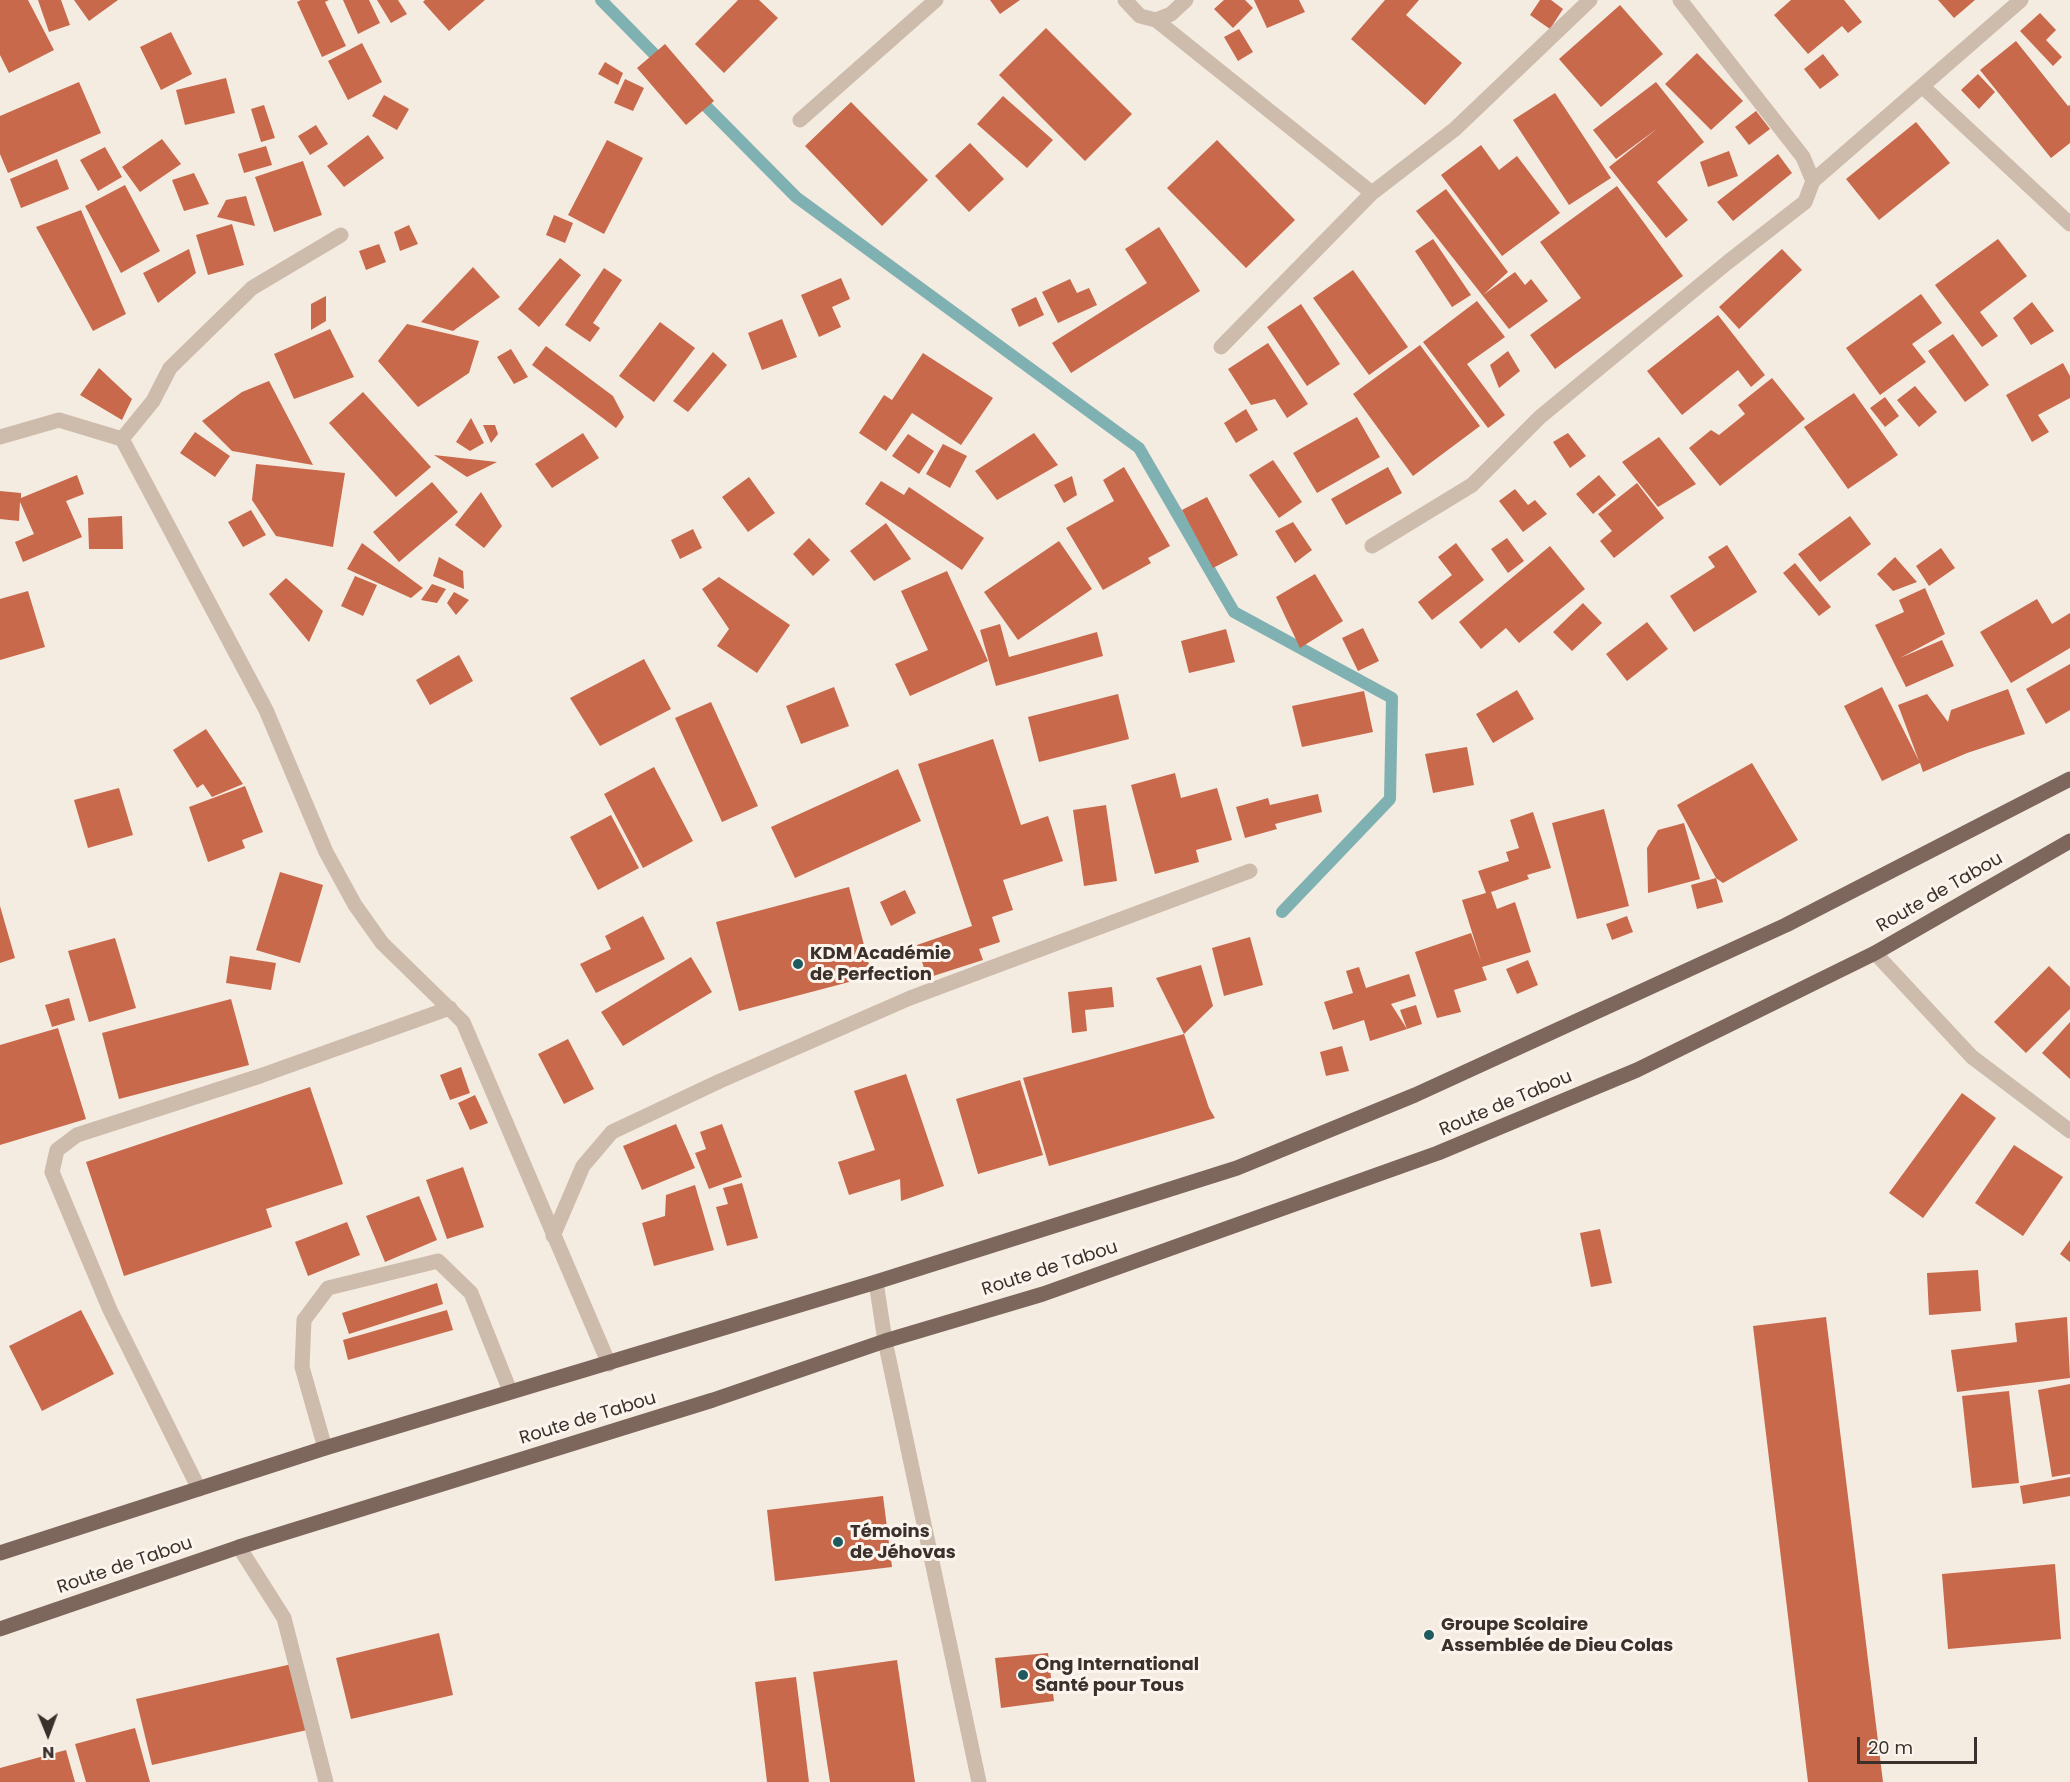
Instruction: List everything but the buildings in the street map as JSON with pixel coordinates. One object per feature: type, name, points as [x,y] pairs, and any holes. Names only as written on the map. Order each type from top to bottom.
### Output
[{"type":"main road","points":[[0,1553],[510,1390],[609,1364],[1237,1168],[1415,1095],[1786,925],[2070,779]]},
{"type":"main road","name":"Route de Tabou","points":[[0,1629],[239,1548],[713,1400],[885,1341],[1043,1294],[1438,1153],[1637,1070],[1875,953],[2070,841]]},
{"type":"street","points":[[800,120],[936,0]]},
{"type":"street","points":[[1125,0],[1140,16],[1156,20],[1372,193]]},
{"type":"street","points":[[1156,20],[1171,14],[1186,0]]},
{"type":"street","points":[[1221,347],[1372,193],[1455,129],[1590,0]]},
{"type":"street","points":[[1680,0],[1803,157],[1813,181]]},
{"type":"street","points":[[1372,546],[1472,485],[1540,417],[1805,202],[1813,181],[2021,0]]},
{"type":"street","points":[[1922,86],[2070,224]]},
{"type":"street","points":[[122,439],[153,401],[170,369],[252,288],[341,235]]},
{"type":"street","points":[[0,437],[59,420],[122,439],[266,710],[326,852],[355,905],[382,943],[463,1022],[609,1364]]},
{"type":"street","points":[[553,1236],[583,1166],[612,1132],[720,1081],[910,998],[1250,871]]},
{"type":"street","points":[[1875,953],[1972,1057],[2070,1131]]},
{"type":"street","points":[[199,1489],[105,1299],[52,1172],[57,1150],[77,1135],[260,1076],[450,1008]]},
{"type":"street","points":[[325,1448],[302,1367],[304,1320],[328,1288],[438,1261],[471,1293],[510,1390]]},
{"type":"street","points":[[876,1282],[885,1341],[979,1782]]},
{"type":"street","points":[[239,1548],[284,1617],[326,1782]]},
{"type":"waterway","points":[[601,0],[664,64]]},
{"type":"waterway","points":[[697,97],[796,197],[1139,448],[1234,612],[1392,698],[1390,799],[1282,912]]},
{"type":"place","name":"KDM Académie de Perfection","points":[[798,964]]},
{"type":"place","name":"Témoins de Jéhovas","points":[[838,1542]]},
{"type":"place","name":"Groupe Scolaire Assemblée de Dieu Colas","points":[[1429,1635]]},
{"type":"place","name":"Ong International Santé pour Tous","points":[[1023,1675]]}]
